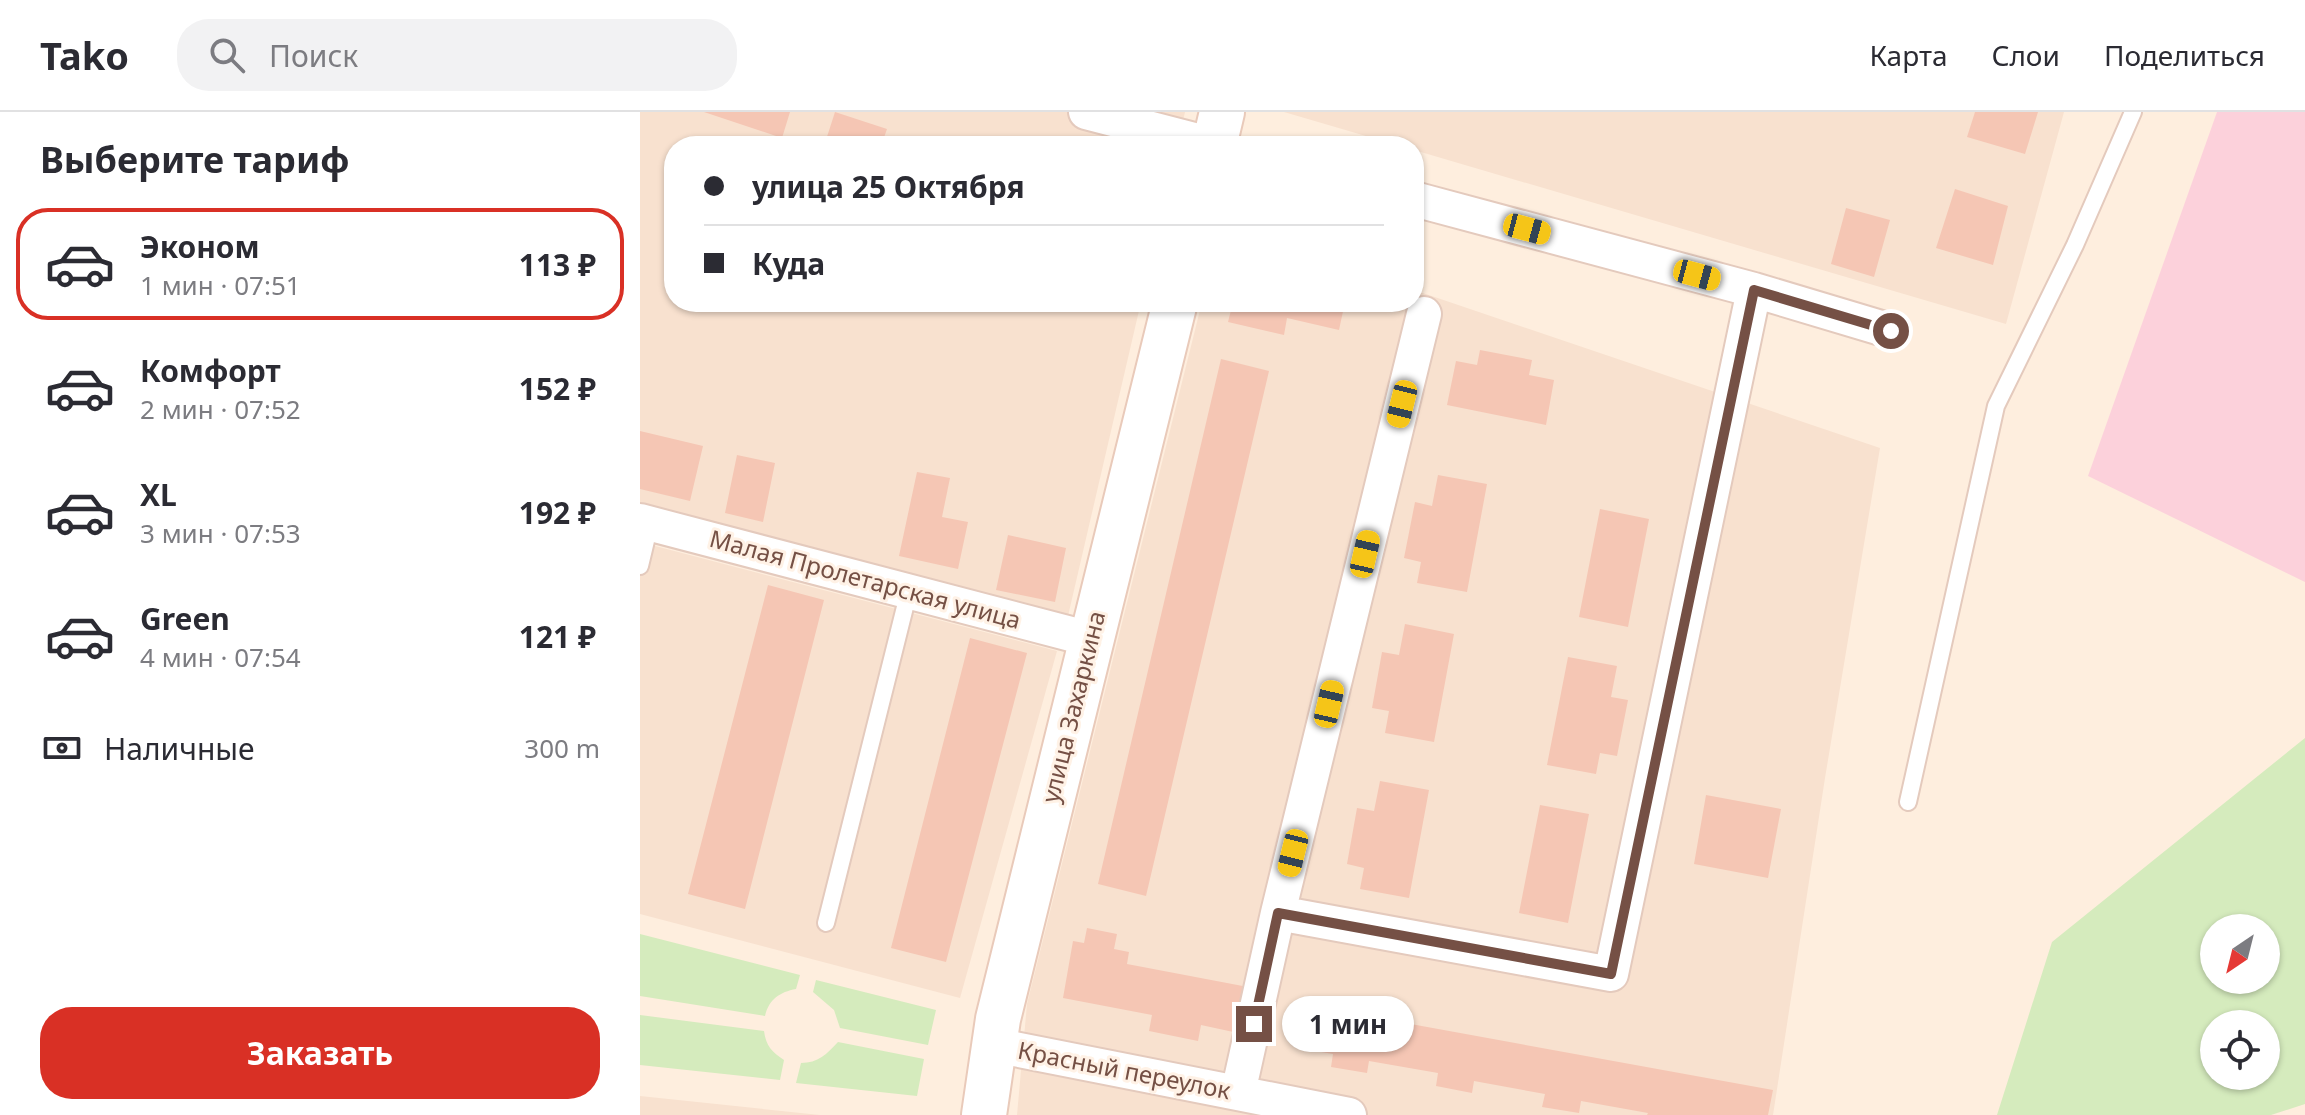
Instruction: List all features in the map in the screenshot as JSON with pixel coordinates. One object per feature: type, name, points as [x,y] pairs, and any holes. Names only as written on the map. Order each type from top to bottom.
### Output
[{"type":"street","points":[[1086,112],[1177,136]]},
{"type":"street","points":[[1217,136],[1222,112]]},
{"type":"street","points":[[1424,202],[1754,290],[1891,331]]},
{"type":"street","points":[[1278,913],[1611,974],[1754,290]]},
{"type":"street","name":"улица Захаркина","points":[[984,1115],[998,1019],[1172,312]]},
{"type":"street","points":[[1238,1093],[1278,913],[1424,314]]},
{"type":"street","name":"Малая Пролетарская улица","points":[[645,523],[1090,639]]},
{"type":"street","name":"Красный переулок","points":[[994,1045],[1349,1115]]},
{"type":"lane","points":[[1908,802],[1996,406],[2075,245],[2133,112]]},
{"type":"lane","points":[[640,566],[645,523]]},
{"type":"lane","points":[[826,923],[909,591]]},
{"type":"shaded area","points":[[640,112],[1185,112],[1179,136],[664,136],[664,312],[1139,312],[1068,616],[640,503]]},
{"type":"shaded area","points":[[1284,112],[2064,112],[2006,324],[1424,153],[1424,136],[1366,136]]},
{"type":"shaded area","points":[[2217,112],[2305,112],[2305,582],[2088,476]]},
{"type":"shaded area","points":[[1424,293],[1880,448],[1773,1115],[1017,1115],[1027,1004],[1200,312],[1424,312]]},
{"type":"shaded area","points":[[640,542],[1057,651],[960,998],[640,914]]},
{"type":"shaded area","points":[[640,1096],[820,1115],[640,1115]]},
{"type":"green space","points":[[2305,738],[2305,1104],[2271,1115],[1997,1115],[2052,942]]},
{"type":"green space","points":[[640,934],[800,975],[796,989],[776,997],[765,1016],[640,996]]},
{"type":"green space","points":[[816,980],[936,1010],[928,1045],[840,1028],[834,1010],[813,992]]},
{"type":"green space","points":[[640,1015],[764,1031],[770,1048],[784,1060],[780,1080],[640,1065]]},
{"type":"green space","points":[[838,1042],[924,1059],[917,1096],[796,1083],[801,1063],[822,1057]]},
{"type":"building","points":[[704,112],[790,112],[783,136]]},
{"type":"building","points":[[835,112],[887,129],[885,136],[827,136]]},
{"type":"building","points":[[1975,112],[2038,112],[2025,154],[1967,137]]},
{"type":"building","points":[[1955,189],[2008,206],[1993,265],[1936,248]]},
{"type":"building","points":[[1846,208],[1890,220],[1874,277],[1831,264]]},
{"type":"building","points":[[1230,312],[1343,312],[1339,330],[1287,318],[1284,335],[1228,322]]},
{"type":"building","points":[[1480,350],[1532,360],[1529,375],[1554,380],[1546,425],[1447,405],[1456,361],[1477,365]]},
{"type":"building","points":[[1221,359],[1269,371],[1146,896],[1098,884]]},
{"type":"building","points":[[640,431],[703,446],[690,501],[640,489]]},
{"type":"building","points":[[737,455],[775,463],[763,522],[725,513]]},
{"type":"building","points":[[917,472],[950,478],[942,517],[968,522],[958,569],[899,556]]},
{"type":"building","points":[[1438,475],[1487,484],[1467,592],[1417,583],[1421,562],[1404,558],[1415,502],[1432,506]]},
{"type":"building","points":[[1600,509],[1649,519],[1628,627],[1579,617]]},
{"type":"building","points":[[1008,535],[1066,548],[1055,602],[996,590]]},
{"type":"building","points":[[768,585],[824,600],[745,909],[688,894]]},
{"type":"building","points":[[1405,624],[1454,634],[1434,742],[1385,733],[1389,711],[1372,708],[1382,652],[1399,655]]},
{"type":"building","points":[[970,638],[1027,653],[946,962],[891,948]]},
{"type":"building","points":[[1568,657],[1617,666],[1611,697],[1628,700],[1617,756],[1600,753],[1596,774],[1547,765]]},
{"type":"building","points":[[1380,781],[1429,790],[1409,898],[1360,889],[1364,868],[1347,864],[1357,808],[1374,811]]},
{"type":"building","points":[[1706,795],[1781,809],[1768,878],[1694,864]]},
{"type":"building","points":[[1540,805],[1589,814],[1568,923],[1519,913]]},
{"type":"building","points":[[1087,928],[1117,934],[1114,949],[1129,952],[1127,964],[1248,987],[1238,1033],[1201,1025],[1198,1041],[1149,1031],[1152,1015],[1063,998],[1073,941],[1084,943]]},
{"type":"building","points":[[1312,1006],[1773,1090],[1768,1115],[1647,1115],[1581,1101],[1579,1113],[1542,1107],[1545,1094],[1474,1081],[1472,1093],[1436,1086],[1438,1073],[1369,1061],[1367,1073],[1331,1067],[1333,1054],[1304,1049]]},
{"type":"route","points":[[1254,1024],[1278,913],[1611,974],[1754,290],[1891,331]]}]
